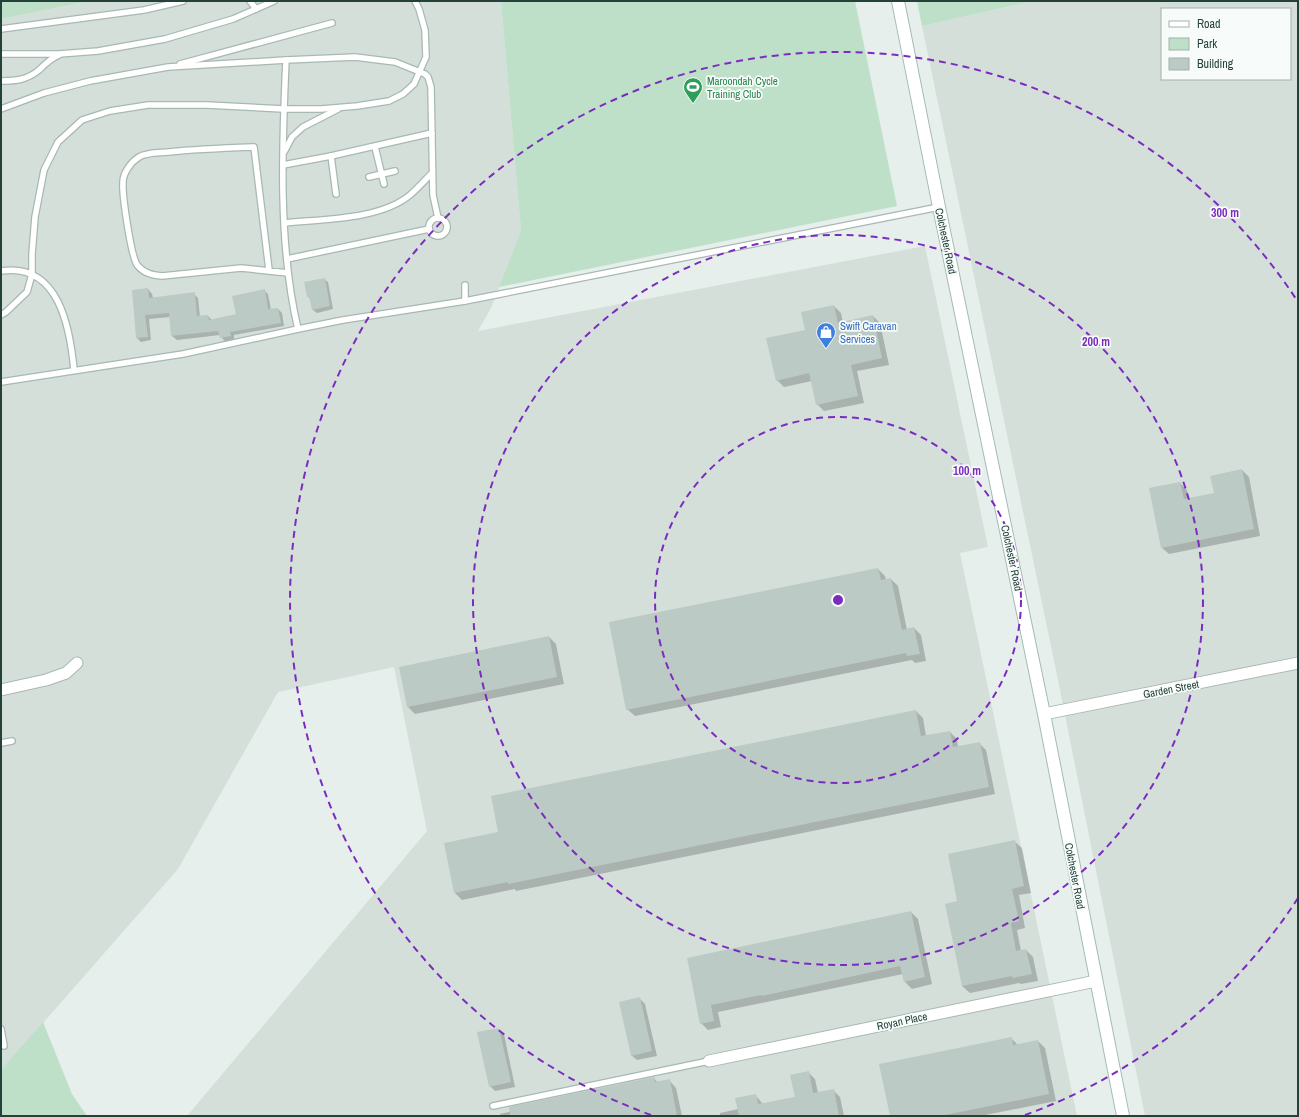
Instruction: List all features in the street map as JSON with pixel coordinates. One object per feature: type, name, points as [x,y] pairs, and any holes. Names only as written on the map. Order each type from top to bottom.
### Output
[{"type":"main road","name":"Colchester Road","points":[[898,1],[1044,714],[1123,1116]]},
{"type":"street","points":[[1,690],[46,680],[66,673],[77,663]]},
{"type":"street","name":"Garden Street","points":[[1044,714],[1298,663]]},
{"type":"street","name":"Royan Place","points":[[709,1062],[1096,981]]},
{"type":"lane","points":[[1,29],[144,10],[183,1]]},
{"type":"lane","points":[[250,1],[256,9]]},
{"type":"lane","points":[[1,54],[59,54],[98,51],[165,39],[233,19],[274,1]]},
{"type":"lane","points":[[1,315],[27,292],[32,274],[35,217],[44,170],[58,142],[82,120],[110,111],[148,105],[207,105],[284,109],[340,108],[389,101],[403,94],[414,84],[426,57],[426,40],[423,20],[415,1]]},
{"type":"lane","points":[[1,109],[44,93],[90,81],[168,67],[332,23]]},
{"type":"lane","points":[[1,81],[20,80],[30,77],[59,54]]},
{"type":"lane","points":[[168,67],[355,57],[395,62],[420,71],[428,77],[431,87],[432,172],[438,218]]},
{"type":"lane","points":[[286,60],[283,154],[285,223],[288,273],[293,309],[298,329]]},
{"type":"lane","points":[[283,154],[292,137],[303,127],[340,108]]},
{"type":"lane","points":[[283,165],[331,156],[432,133]]},
{"type":"lane","points":[[375,146],[384,184]]},
{"type":"lane","points":[[269,270],[254,147],[197,149],[149,154],[139,157],[132,163],[126,172],[123,181],[124,192],[131,250],[136,265],[143,271],[150,275],[162,276],[241,268],[288,273]]},
{"type":"lane","points":[[331,156],[336,194]]},
{"type":"lane","points":[[369,177],[396,172]]},
{"type":"lane","points":[[285,223],[374,213],[392,206],[410,195],[432,172]]},
{"type":"lane","points":[[1,382],[183,354],[343,320],[465,301],[939,207]]},
{"type":"lane","points":[[429,230],[431,222],[438,218]]},
{"type":"lane","points":[[429,230],[431,233],[438,236],[445,233],[447,225],[445,221],[438,218]]},
{"type":"lane","points":[[287,259],[429,230]]},
{"type":"lane","points":[[1,271],[8,270],[32,274],[46,284],[57,299],[66,320],[72,346],[74,370]]},
{"type":"lane","points":[[465,285],[465,301]]},
{"type":"lane","points":[[1,743],[12,741]]},
{"type":"lane","points":[[1,1029],[4,1046]]},
{"type":"lane","points":[[493,1106],[709,1062]]},
{"type":"shaded area","points":[[90,1],[501,1],[521,231],[491,308],[478,331],[925,246],[988,547],[960,553],[1077,1116],[187,1116],[427,831],[394,667],[278,692],[178,869],[1,1071],[1,19]]},
{"type":"shaded area","points":[[1034,1],[1298,1],[1298,1116],[1145,1116],[1057,675],[922,26]]},
{"type":"green space","points":[[1,1],[90,1],[1,19]]},
{"type":"green space","name":"Maroondah Cycle Training Club","points":[[501,1],[855,1],[897,206],[499,287],[521,231]]},
{"type":"green space","points":[[917,1],[1034,1],[922,26]]},
{"type":"green space","points":[[43,1022],[72,1094],[87,1116],[1,1116],[1,1070]]},
{"type":"building","points":[[325,278],[330,306],[312,310],[309,296],[307,297],[304,282]]},
{"type":"building","points":[[148,288],[149,298],[195,292],[197,316],[208,315],[209,320],[236,314],[232,296],[265,289],[268,309],[278,308],[281,323],[230,332],[231,336],[220,338],[218,331],[171,336],[169,313],[145,315],[148,337],[136,338],[132,290]]},
{"type":"building","points":[[834,305],[838,323],[873,315],[882,358],[851,365],[858,396],[816,405],[809,373],[776,381],[766,338],[805,330],[801,312]]},
{"type":"building","points":[[1242,469],[1254,529],[1161,548],[1149,488],[1180,482],[1184,499],[1214,493],[1210,476]]},
{"type":"building","points":[[878,568],[881,580],[891,578],[902,630],[914,627],[920,654],[907,656],[906,653],[626,710],[609,622]]},
{"type":"building","points":[[549,636],[557,677],[407,707],[399,667]]},
{"type":"building","points":[[916,710],[921,736],[950,731],[953,747],[980,742],[989,787],[508,884],[508,882],[454,893],[444,843],[498,832],[491,796]]},
{"type":"building","points":[[1015,840],[1024,886],[1012,889],[1019,921],[1011,923],[1016,951],[1026,949],[1032,974],[1013,978],[1012,976],[962,986],[945,904],[957,901],[948,854]]},
{"type":"building","points":[[911,911],[925,977],[904,982],[900,966],[762,996],[711,1005],[714,1021],[700,1024],[687,958]]},
{"type":"building","points":[[640,997],[652,1051],[631,1056],[619,1002]]},
{"type":"building","points":[[499,1028],[511,1082],[489,1087],[477,1032]]},
{"type":"building","points":[[1012,1037],[1013,1045],[1038,1040],[1049,1094],[940,1116],[890,1116],[879,1064]]},
{"type":"building","points":[[809,1071],[813,1093],[834,1089],[839,1116],[739,1116],[735,1098],[756,1094],[758,1104],[795,1097],[790,1075]]},
{"type":"building","points":[[654,1077],[655,1082],[670,1079],[677,1116],[510,1116],[509,1107]]},
{"type":"place","name":"Maroondah Cycle Training Club","points":[[693,104]]},
{"type":"place","name":"Swift Caravan Services","points":[[826,349]]}]
